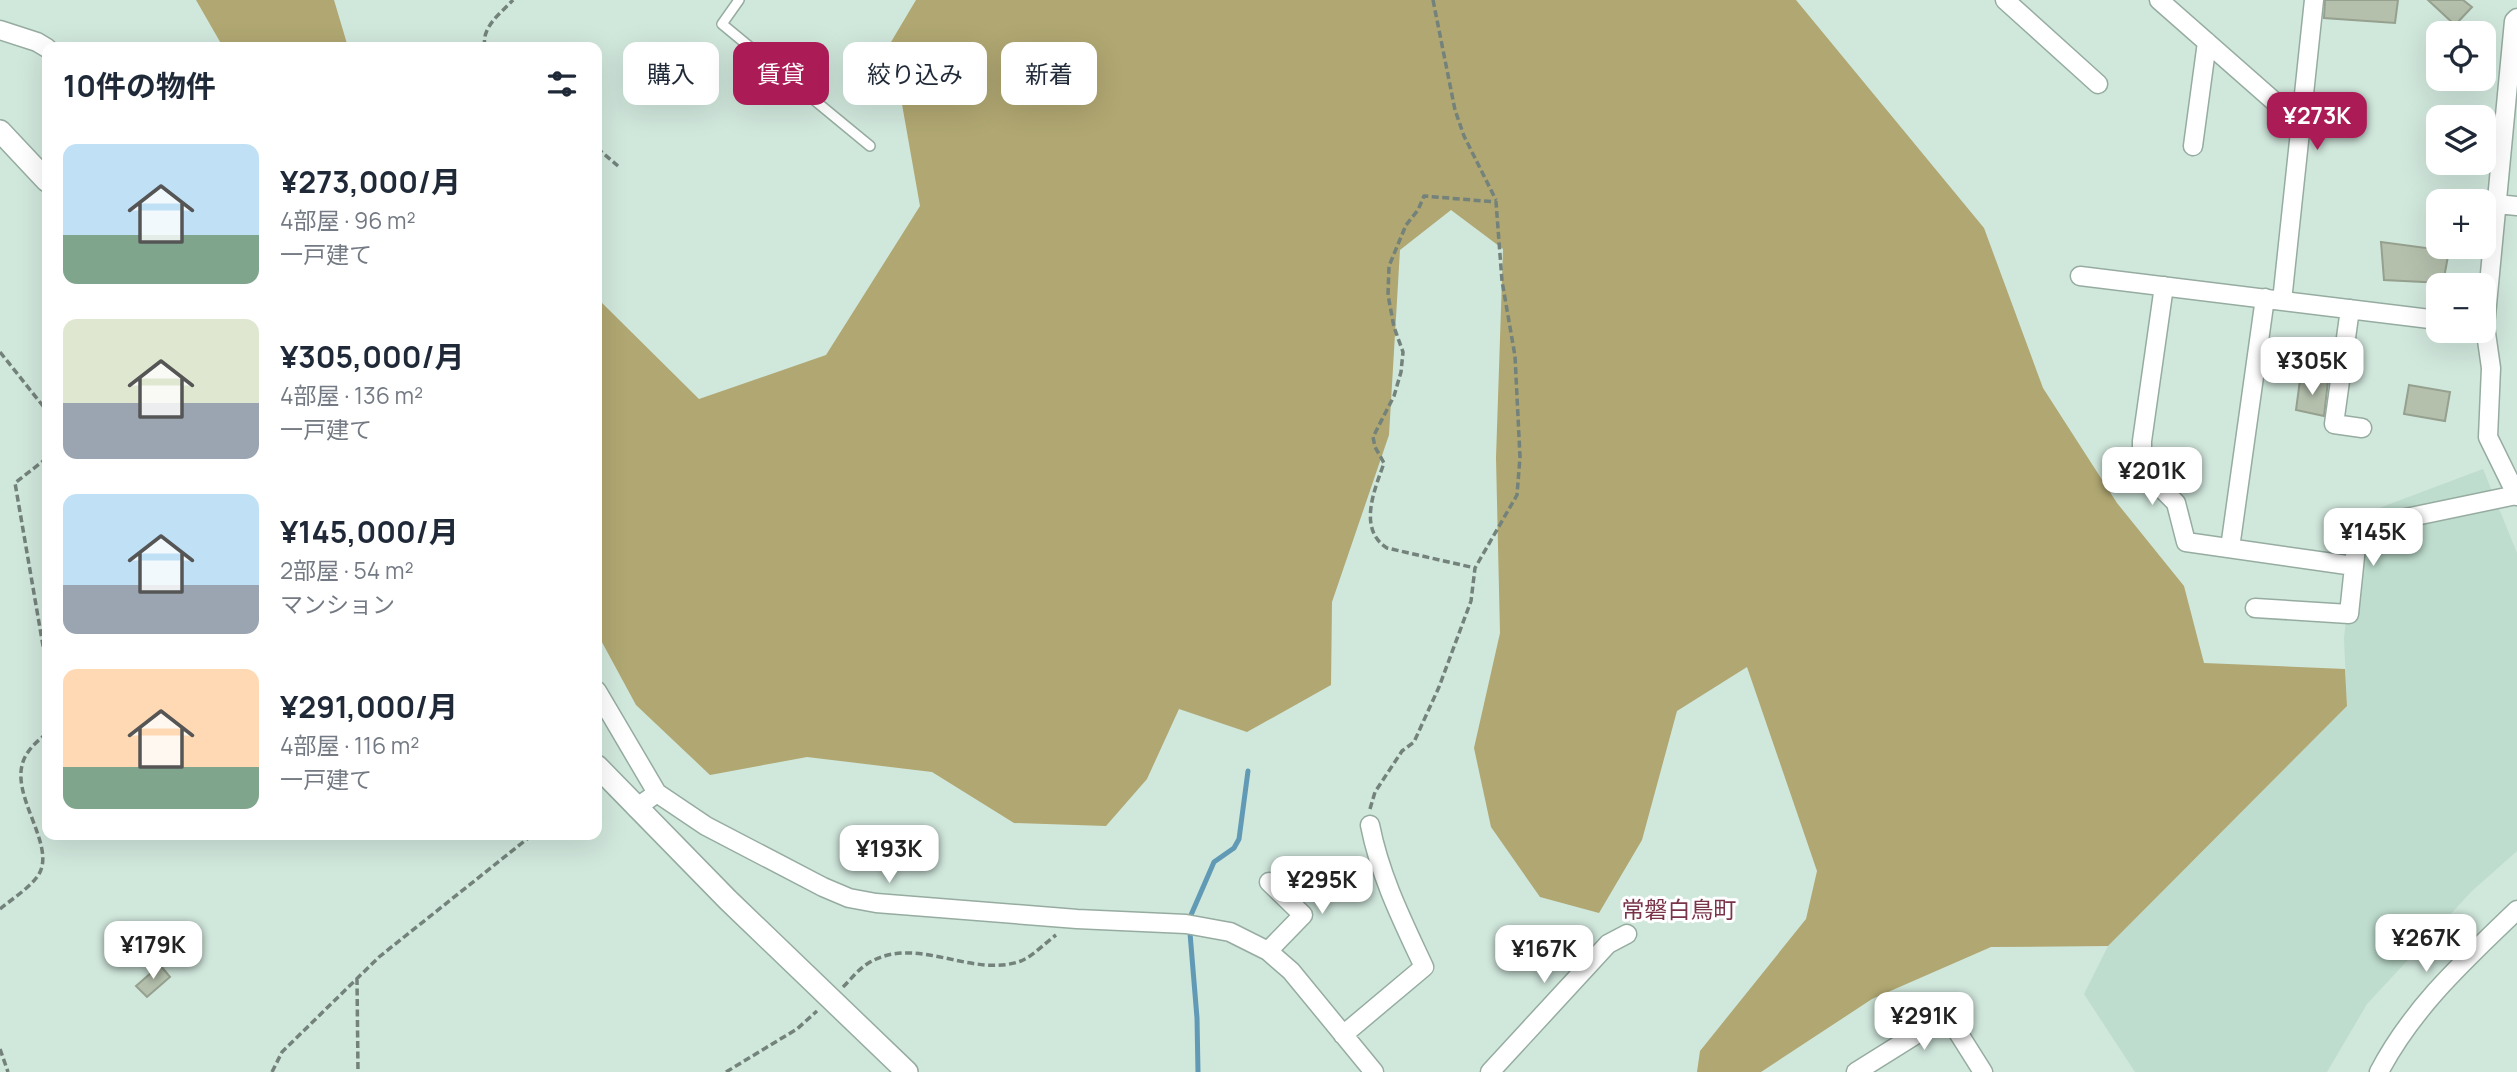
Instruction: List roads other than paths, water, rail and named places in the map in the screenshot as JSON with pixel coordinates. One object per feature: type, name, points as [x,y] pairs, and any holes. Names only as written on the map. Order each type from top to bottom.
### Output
[{"type":"street","points":[[2006,0],[2098,84]]},
{"type":"street","points":[[2159,0],[2301,125]]},
{"type":"street","points":[[2230,548],[2274,300],[2301,125],[2314,0]]},
{"type":"street","points":[[2490,273],[2514,21],[2517,18]]},
{"type":"street","points":[[0,30],[42,45]]},
{"type":"street","points":[[2193,146],[2207,42]]},
{"type":"street","points":[[0,131],[42,176]]},
{"type":"street","points":[[2497,204],[2517,206]]},
{"type":"street","points":[[2080,276],[2426,318]]},
{"type":"street","points":[[2164,286],[2142,441],[2142,469],[2176,503],[2186,542],[2354,566]]},
{"type":"street","points":[[2350,309],[2334,424],[2362,428]]},
{"type":"street","points":[[2255,608],[2349,614],[2358,528],[2517,495],[2488,437],[2491,368],[2487,343]]},
{"type":"street","points":[[602,700],[657,793],[706,827],[823,887],[849,898],[876,903],[1077,919],[1191,924],[1230,932],[1268,951],[1291,971],[1374,1072]]},
{"type":"street","points":[[602,771],[728,900],[907,1072]]},
{"type":"street","points":[[636,808],[657,793]]},
{"type":"street","points":[[1343,1035],[1424,967],[1387,887],[1376,855],[1370,825]]},
{"type":"street","points":[[1268,951],[1303,915],[1269,882]]},
{"type":"street","points":[[2379,1072],[2406,1026],[2426,1001],[2517,910]]},
{"type":"street","points":[[1490,1072],[1608,944],[1627,934]]},
{"type":"street","points":[[1856,1072],[1947,1015],[1983,1072]]},
{"type":"lane","points":[[739,0],[722,24],[870,146]]},
{"type":"waterway","points":[[1198,1072],[1191,915],[1214,862],[1234,848],[1239,839],[1248,771]]},
{"type":"district","name":"常磐白鳥町","points":[[1679,909]]}]
